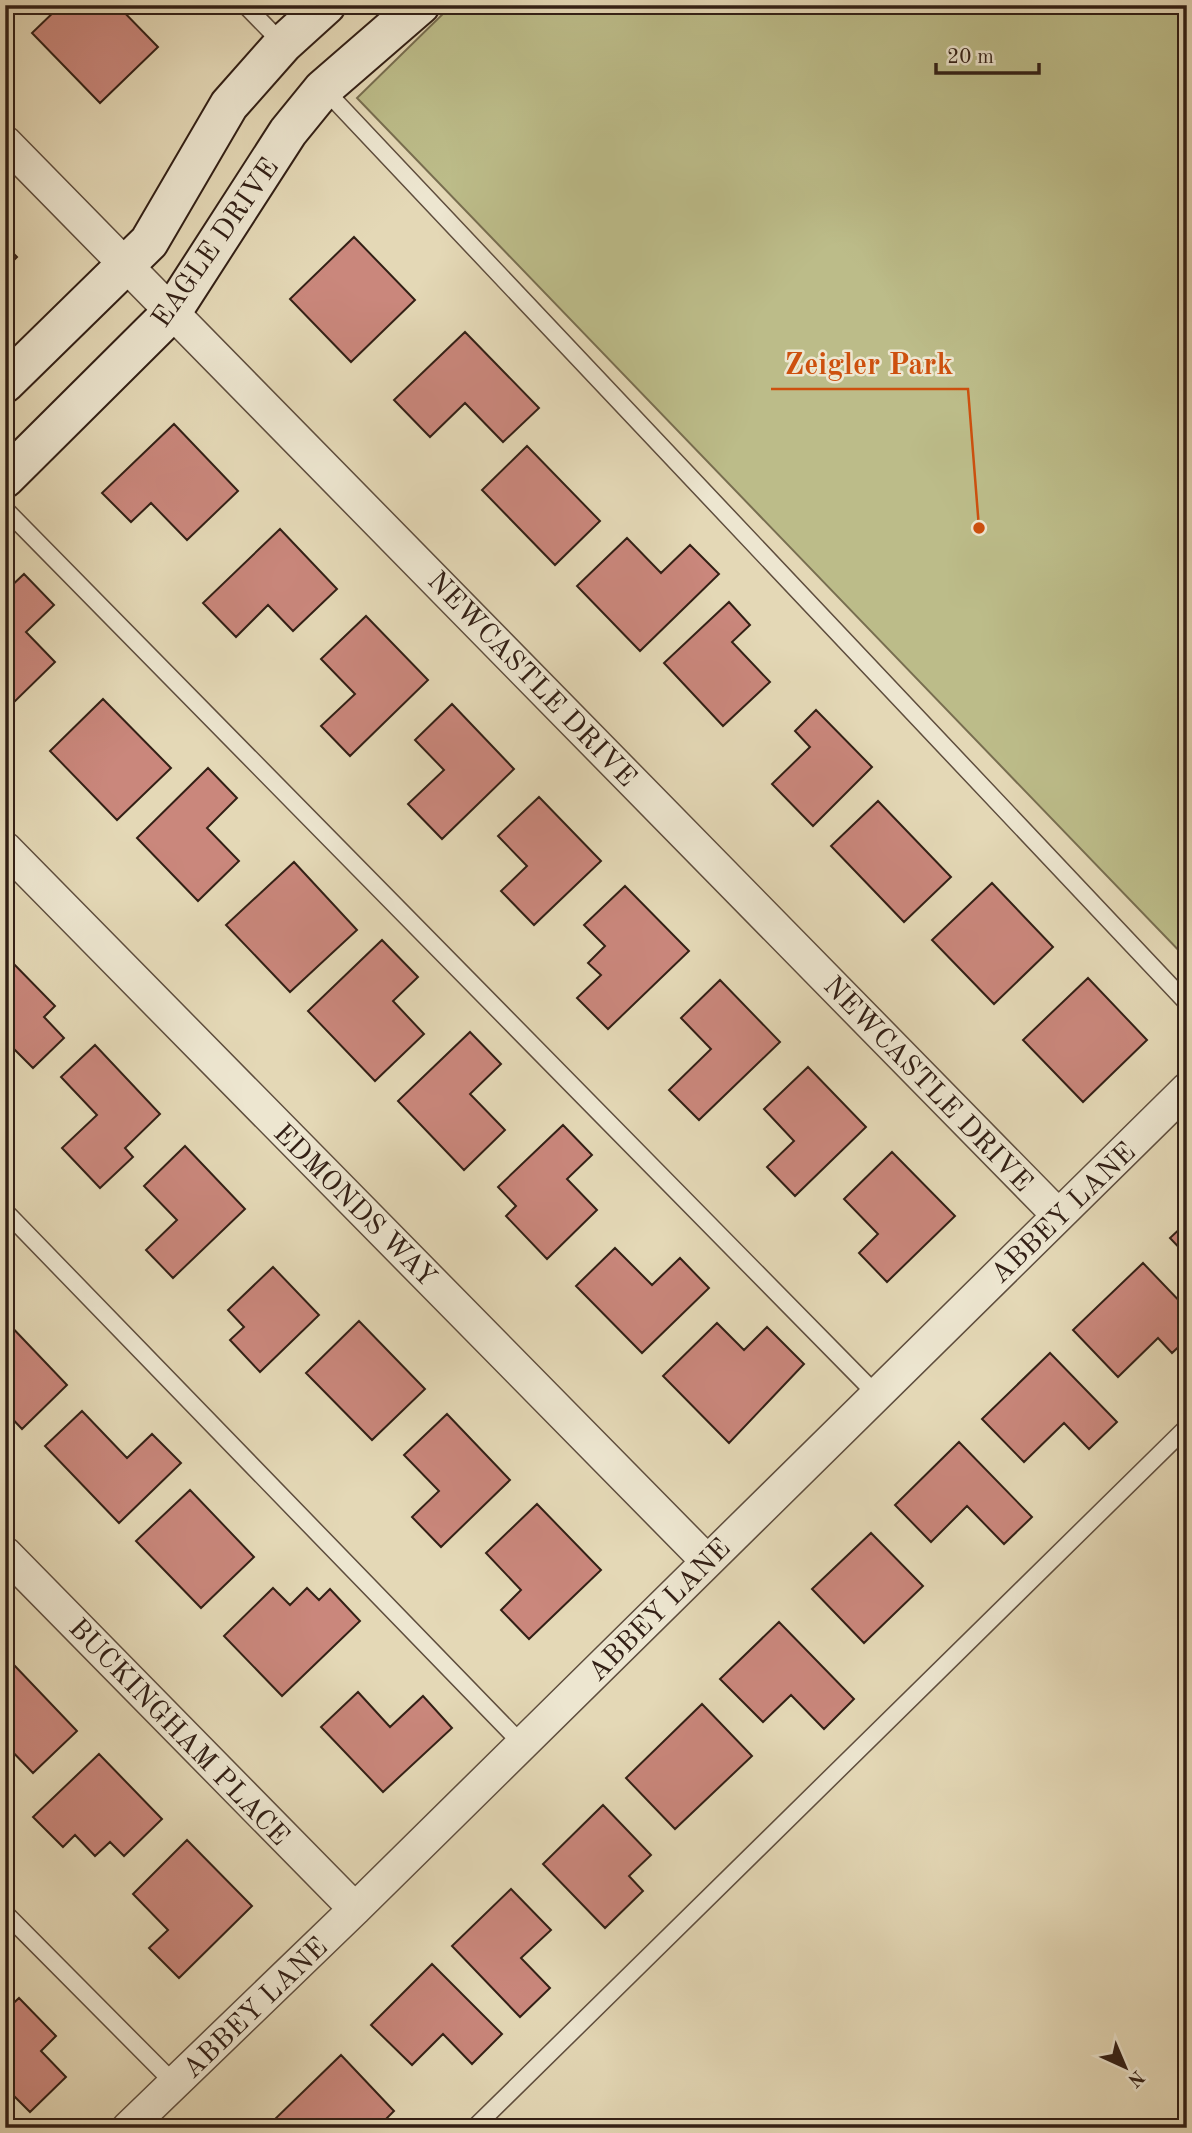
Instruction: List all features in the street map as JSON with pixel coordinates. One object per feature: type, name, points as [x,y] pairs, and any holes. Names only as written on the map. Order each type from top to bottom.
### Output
[{"type":"street","name":"EAGLE DRIVE","points":[[5,383],[149,242],[229,105],[283,44],[326,5]]},
{"type":"street","name":"EAGLE DRIVE","points":[[5,478],[172,313],[288,132],[323,89],[420,5]]},
{"type":"street","points":[[283,44],[323,89]]},
{"type":"street","name":"NEWCASTLE DRIVE","points":[[5,142],[1058,1215]]},
{"type":"street","name":"EDMONDS WAY","points":[[5,848],[707,1561]]},
{"type":"street","name":"ABBEY LANE","points":[[128,2128],[355,1909],[1187,1089]]},
{"type":"street","name":"BUCKINGHAM PLACE","points":[[5,1553],[355,1909]]},
{"type":"lane","points":[[245,5],[283,44]]},
{"type":"lane","points":[[323,89],[1187,1003]]},
{"type":"lane","points":[[5,509],[876,1394]]},
{"type":"lane","points":[[5,1211],[522,1744]]},
{"type":"lane","points":[[474,2128],[1187,1427]]},
{"type":"lane","points":[[5,1913],[174,2083]]},
{"type":"green space","points":[[452,5],[1187,5],[1187,959],[357,98]]},
{"type":"building","points":[[61,5],[117,5],[158,47],[100,103],[32,33]]},
{"type":"building","points":[[354,237],[415,300],[351,362],[290,299]]},
{"type":"building","points":[[5,245],[17,257],[5,269]]},
{"type":"building","points":[[465,332],[539,408],[503,442],[465,403],[430,437],[394,400]]},
{"type":"building","points":[[174,424],[238,491],[187,540],[151,503],[131,522],[102,493]]},
{"type":"building","points":[[527,446],[600,521],[555,565],[482,490]]},
{"type":"building","points":[[280,529],[337,589],[293,631],[268,605],[236,637],[203,603]]},
{"type":"building","points":[[627,538],[661,573],[690,545],[719,574],[640,651],[577,586]]},
{"type":"building","points":[[24,574],[54,605],[26,632],[55,662],[7,709],[5,592]]},
{"type":"building","points":[[729,602],[750,625],[732,642],[770,682],[723,726],[664,663]]},
{"type":"building","points":[[366,616],[428,680],[350,756],[321,726],[355,694],[321,659]]},
{"type":"building","points":[[103,699],[171,768],[117,820],[50,751]]},
{"type":"building","points":[[452,704],[514,769],[442,839],[408,804],[444,770],[415,740]]},
{"type":"building","points":[[816,710],[872,767],[813,826],[772,784],[810,747],[795,731]]},
{"type":"building","points":[[208,768],[237,798],[207,828],[239,861],[198,901],[137,838]]},
{"type":"building","points":[[539,797],[601,861],[534,925],[501,891],[527,866],[498,836]]},
{"type":"building","points":[[878,801],[951,877],[904,922],[831,846]]},
{"type":"building","points":[[294,862],[357,930],[290,992],[226,925]]},
{"type":"building","points":[[992,883],[1053,947],[994,1004],[932,940]]},
{"type":"building","points":[[625,886],[689,951],[608,1029],[577,998],[601,975],[588,963],[605,946],[584,925]]},
{"type":"building","points":[[382,940],[418,977],[393,1001],[424,1034],[375,1081],[308,1011]]},
{"type":"building","points":[[7,957],[55,1006],[44,1017],[64,1038],[33,1068],[5,1040]]},
{"type":"building","points":[[1088,978],[1147,1040],[1083,1102],[1023,1040]]},
{"type":"building","points":[[720,980],[780,1042],[699,1120],[669,1090],[711,1049],[681,1018]]},
{"type":"building","points":[[470,1032],[501,1064],[470,1094],[505,1130],[464,1170],[398,1101]]},
{"type":"building","points":[[95,1045],[160,1114],[125,1148],[133,1157],[100,1188],[62,1148],[97,1115],[61,1077]]},
{"type":"building","points":[[808,1067],[866,1127],[795,1196],[767,1167],[794,1141],[764,1109]]},
{"type":"building","points":[[563,1125],[592,1155],[567,1179],[597,1210],[547,1259],[506,1216],[516,1206],[498,1187]]},
{"type":"building","points":[[185,1146],[245,1209],[173,1278],[146,1250],[177,1220],[144,1186]]},
{"type":"building","points":[[892,1152],[955,1216],[887,1282],[859,1253],[878,1234],[844,1199]]},
{"type":"building","points":[[1187,1222],[1187,1256],[1170,1238]]},
{"type":"building","points":[[615,1248],[652,1285],[680,1258],[709,1288],[642,1353],[576,1286]]},
{"type":"building","points":[[1143,1263],[1187,1309],[1187,1339],[1172,1353],[1158,1338],[1118,1377],[1073,1330]]},
{"type":"building","points":[[273,1267],[319,1315],[260,1372],[230,1340],[244,1327],[228,1310]]},
{"type":"building","points":[[5,1320],[67,1385],[22,1429],[5,1411]]},
{"type":"building","points":[[359,1321],[425,1389],[372,1440],[306,1373]]},
{"type":"building","points":[[717,1323],[744,1350],[767,1327],[804,1364],[729,1443],[663,1376]]},
{"type":"building","points":[[1050,1353],[1117,1422],[1089,1449],[1064,1423],[1024,1462],[982,1419]]},
{"type":"building","points":[[82,1411],[127,1458],[152,1434],[181,1463],[119,1523],[45,1446]]},
{"type":"building","points":[[447,1414],[510,1480],[441,1547],[412,1517],[439,1491],[404,1455]]},
{"type":"building","points":[[959,1442],[1032,1517],[1004,1544],[967,1506],[931,1542],[895,1505]]},
{"type":"building","points":[[190,1490],[254,1557],[201,1608],[136,1541]]},
{"type":"building","points":[[537,1504],[601,1570],[529,1639],[501,1610],[521,1590],[486,1553]]},
{"type":"building","points":[[871,1533],[923,1586],[864,1643],[812,1589]]},
{"type":"building","points":[[273,1588],[290,1605],[307,1588],[319,1600],[330,1589],[360,1621],[282,1696],[224,1636]]},
{"type":"building","points":[[779,1622],[854,1699],[824,1729],[791,1695],[763,1722],[720,1679]]},
{"type":"building","points":[[14,1665],[77,1731],[33,1773],[5,1744],[5,1674]]},
{"type":"building","points":[[358,1692],[390,1727],[423,1696],[452,1728],[383,1792],[321,1727]]},
{"type":"building","points":[[702,1704],[752,1756],[675,1829],[626,1778]]},
{"type":"building","points":[[99,1754],[162,1819],[124,1856],[110,1842],[95,1856],[75,1835],[63,1847],[33,1817]]},
{"type":"building","points":[[603,1805],[651,1855],[629,1876],[643,1891],[605,1928],[543,1864]]},
{"type":"building","points":[[187,1840],[252,1906],[179,1978],[149,1948],[168,1930],[133,1894]]},
{"type":"building","points":[[511,1889],[551,1930],[521,1958],[550,1988],[520,2017],[452,1946]]},
{"type":"building","points":[[432,1964],[502,2034],[472,2064],[443,2034],[412,2065],[371,2025]]},
{"type":"building","points":[[19,1998],[56,2036],[41,2051],[66,2077],[30,2112],[5,2087],[5,2011]]},
{"type":"building","points":[[341,2055],[394,2111],[377,2128],[281,2128],[274,2120]]},
{"type":"place","name":"Zeigler Park","points":[[979,528]]}]
